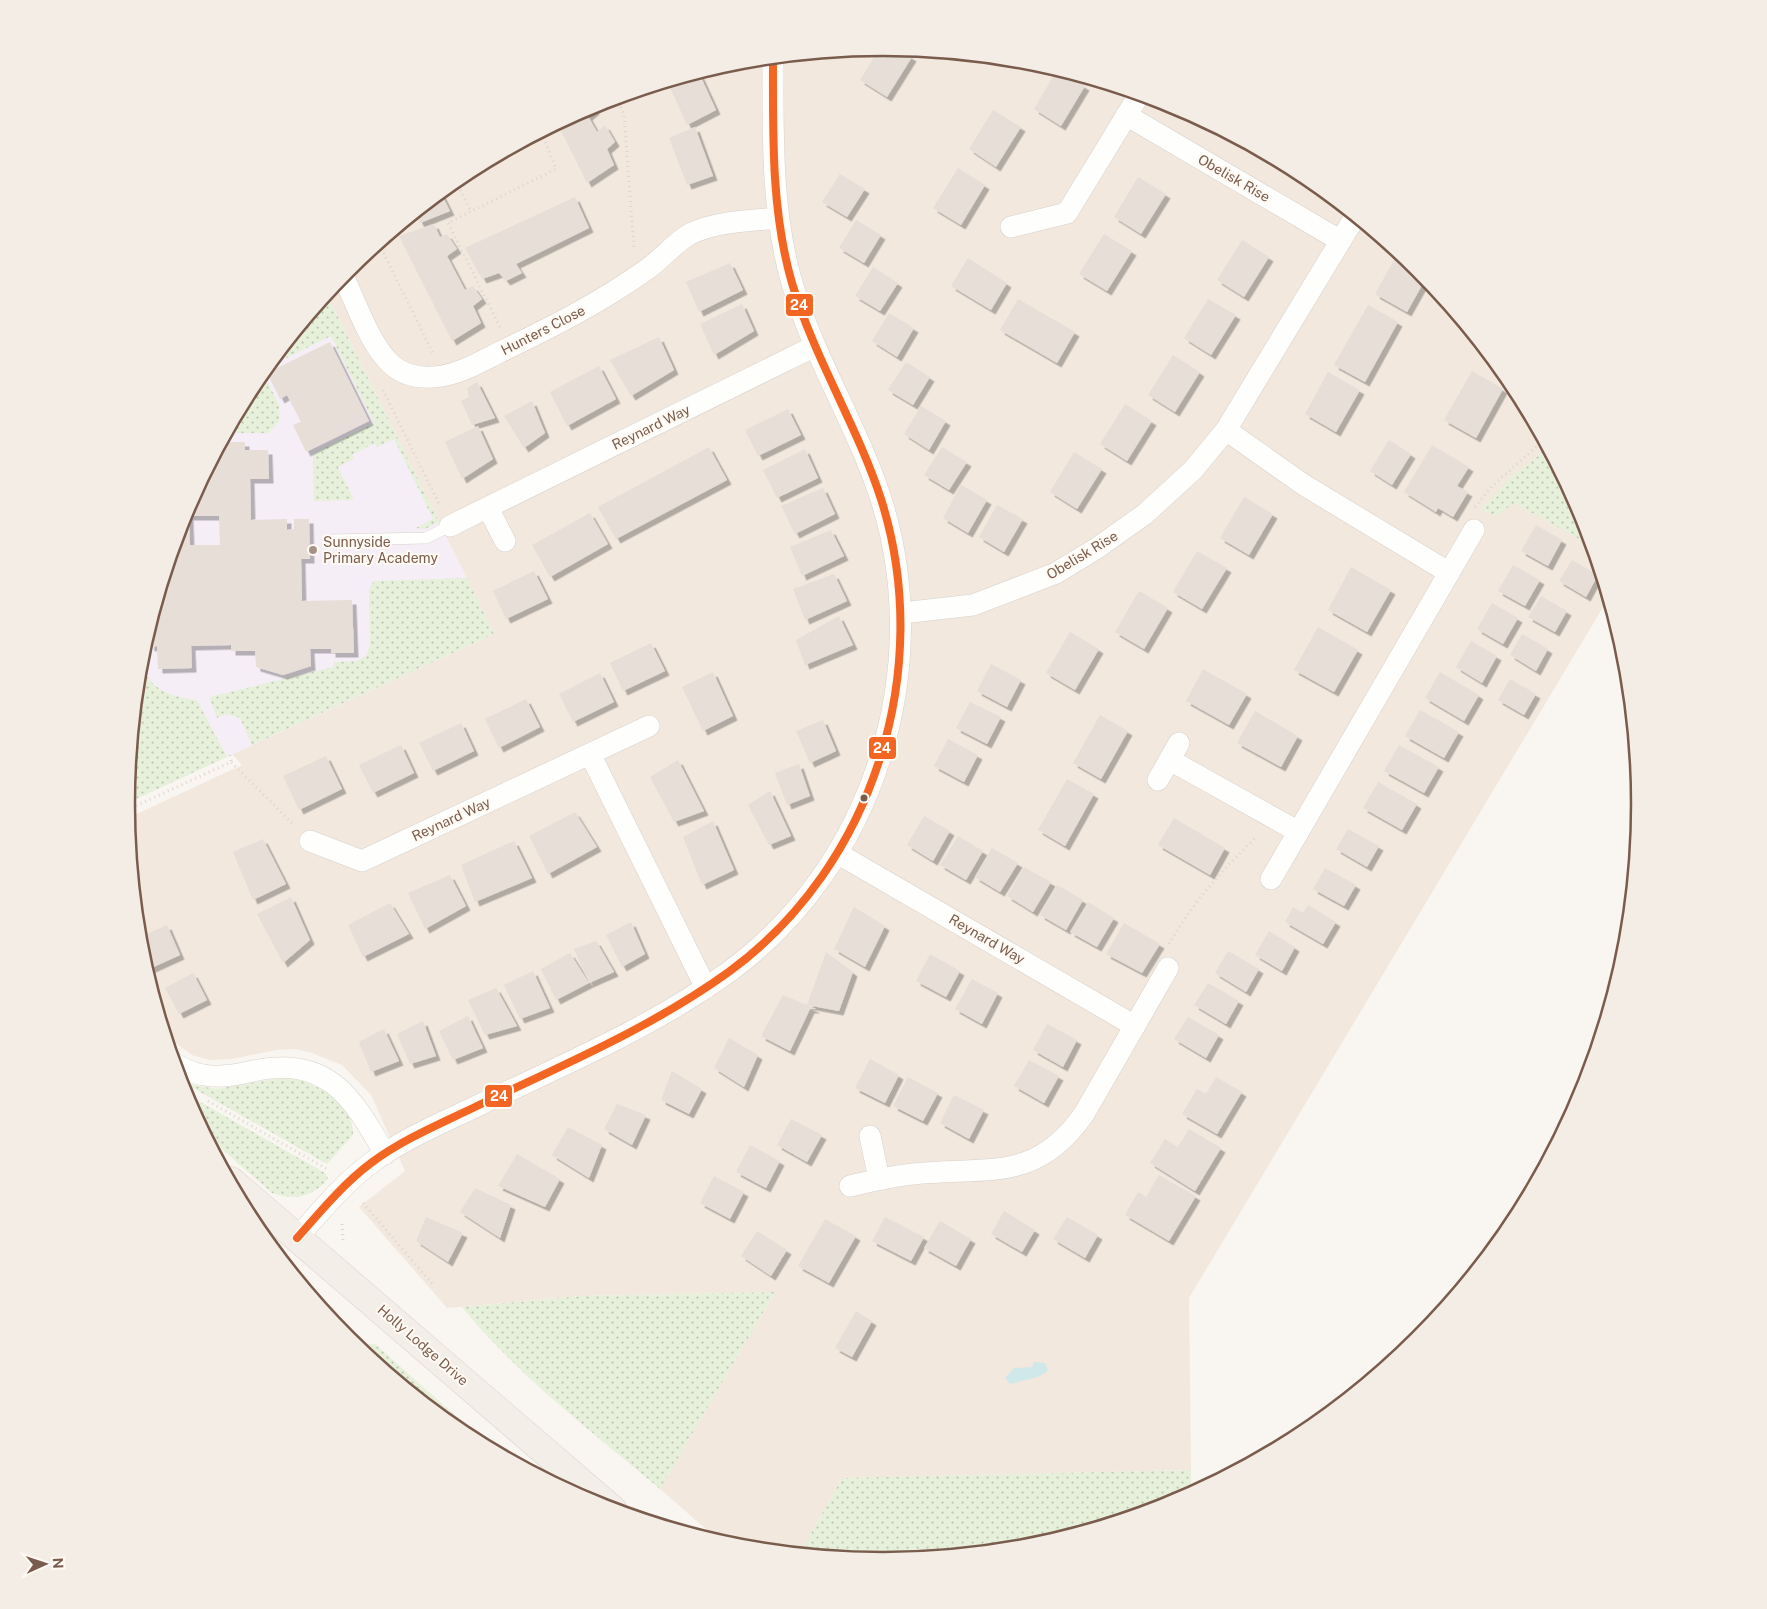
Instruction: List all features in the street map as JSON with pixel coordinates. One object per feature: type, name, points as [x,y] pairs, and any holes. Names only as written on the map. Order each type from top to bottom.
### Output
[{"type":"main road","name":"Holly Lodge Drive","points":[[243,1191],[598,1496]]},
{"type":"street","points":[[297,1238],[345,1186],[385,1154],[437,1126],[626,1034],[706,988],[734,968],[780,926],[812,889],[837,853],[856,820],[883,753],[893,719],[900,670],[902,613],[896,554],[880,495],[868,463],[815,346],[792,282],[779,218],[775,176],[772,65]]},
{"type":"street","points":[[1011,227],[1067,213],[1136,100]]},
{"type":"street","name":"Obelisk Rise","points":[[1126,115],[1341,241]]},
{"type":"street","name":"Hunters Close","points":[[347,283],[379,349],[392,365],[409,375],[426,378],[444,376],[464,369],[510,347],[587,307],[636,276],[689,234],[709,227],[779,218]]},
{"type":"street","name":"Obelisk Rise","points":[[902,613],[973,605],[1056,574],[1145,514],[1193,470],[1226,430],[1352,222]]},
{"type":"street","name":"Reynard Way","points":[[450,526],[815,346]]},
{"type":"street","points":[[1226,430],[1304,485],[1448,572]]},
{"type":"street","points":[[488,508],[505,541]]},
{"type":"street","points":[[1271,879],[1297,831],[1474,530]]},
{"type":"street","name":"Reynard Way","points":[[310,841],[362,861],[649,726]]},
{"type":"street","points":[[1158,780],[1174,751],[1275,819],[1297,831]]},
{"type":"street","points":[[590,754],[706,988]]},
{"type":"street","name":"Reynard Way","points":[[837,853],[1135,1026]]},
{"type":"street","points":[[850,1186],[914,1173],[997,1170],[1029,1162],[1045,1154],[1071,1134],[1168,968]]},
{"type":"street","points":[[184,1070],[204,1076],[228,1077],[270,1067],[309,1070],[337,1086],[352,1101],[385,1154]]},
{"type":"street","points":[[870,1136],[879,1179]]},
{"type":"lane","points":[[331,540],[426,538],[450,526]]},
{"type":"path","points":[[619,105],[624,114],[636,276]]},
{"type":"path","points":[[510,347],[448,223],[556,169],[544,138]]},
{"type":"path","points":[[459,188],[471,212]]},
{"type":"path","points":[[382,250],[444,376]]},
{"type":"path","points":[[381,386],[450,526]]},
{"type":"path","points":[[1474,530],[1475,507],[1492,486],[1539,444]]},
{"type":"path","points":[[230,755],[231,762],[310,841]]},
{"type":"path","points":[[135,806],[231,762]]},
{"type":"path","points":[[1168,968],[1166,949],[1202,892],[1275,819]]},
{"type":"path","points":[[200,1096],[328,1169],[334,1163]]},
{"type":"path","points":[[355,1205],[360,1200],[434,1286]]},
{"type":"path","points":[[344,1218],[342,1226],[345,1246]]},
{"type":"shaded area","points":[[884,56],[981,63],[1029,71],[1077,82],[1124,96],[1170,113],[1258,156],[1299,182],[1339,211],[1413,275],[1477,349],[1506,389],[1532,430],[1575,518],[1604,605],[1189,1298],[1191,1470],[842,1478],[803,1548],[738,1538],[708,1531],[660,1489],[775,1292],[582,1296],[447,1308],[359,1207],[405,1171],[371,1095],[342,1065],[312,1053],[295,1049],[276,1050],[232,1059],[209,1060],[192,1055],[174,1042],[161,998],[150,950],[142,902],[135,815],[242,765],[232,754],[494,634],[330,301],[354,275],[390,242],[468,182],[509,156],[597,113],[643,96],[690,82],[738,71],[786,63]]},
{"type":"shaded area","name":"Sunnyside Primary Academy","points":[[330,301],[494,634],[135,799],[142,707],[150,659],[161,611],[175,564],[192,518],[235,430],[261,389],[290,349]]},
{"type":"green space","points":[[330,301],[439,522],[425,529],[416,528],[433,519],[394,439],[377,447],[375,443],[352,455],[354,459],[338,467],[354,500],[314,501],[313,454],[374,423],[331,336],[282,360]]},
{"type":"green space","points":[[267,381],[279,405],[279,421],[268,433],[233,433]]},
{"type":"green space","points":[[1543,450],[1575,518],[1584,541],[1514,503],[1496,516],[1481,510],[1512,475],[1535,459]]},
{"type":"green space","points":[[467,578],[494,634],[252,745],[240,718],[226,714],[217,718],[209,697],[333,667],[334,662],[357,661],[366,656],[370,645],[369,589],[374,581]]},
{"type":"green space","points":[[147,677],[162,691],[179,697],[197,700],[227,757],[135,799],[137,756]]},
{"type":"green space","points":[[295,1078],[305,1081],[325,1091],[342,1105],[348,1114],[352,1124],[353,1135],[327,1164],[190,1085],[217,1089],[273,1079]]},
{"type":"green space","points":[[196,1099],[325,1173],[328,1179],[316,1190],[303,1196],[288,1197],[272,1193],[217,1145]]},
{"type":"green space","points":[[775,1292],[660,1489],[532,1380],[507,1357],[462,1307],[582,1296]]},
{"type":"green space","points":[[365,1344],[375,1344],[468,1427],[428,1398]]},
{"type":"green space","points":[[1191,1470],[1191,1486],[1124,1513],[1077,1527],[981,1546],[884,1553],[803,1548],[842,1478]]},
{"type":"water","points":[[1034,1362],[1045,1363],[1048,1371],[1038,1377],[1010,1384],[1005,1378],[1014,1368],[1032,1367]]},
{"type":"building","points":[[875,56],[912,57],[887,97],[860,80]]},
{"type":"building","points":[[1053,77],[1077,82],[1085,86],[1061,126],[1034,109]]},
{"type":"building","points":[[702,79],[716,110],[687,125],[670,88]]},
{"type":"building","points":[[993,110],[1021,127],[996,167],[969,149]]},
{"type":"building","points":[[588,117],[597,132],[605,125],[615,142],[607,149],[614,165],[587,183],[561,131]]},
{"type":"building","points":[[695,127],[713,176],[687,185],[669,138]]},
{"type":"building","points":[[958,168],[985,185],[961,225],[933,208]]},
{"type":"building","points":[[840,174],[865,189],[847,217],[822,202]]},
{"type":"building","points":[[1138,177],[1166,194],[1141,234],[1114,217]]},
{"type":"building","points":[[575,197],[589,228],[516,264],[522,273],[506,281],[499,273],[482,279],[465,248]]},
{"type":"building","points":[[444,199],[450,211],[420,223],[418,219]]},
{"type":"building","points":[[856,220],[881,235],[864,263],[839,248]]},
{"type":"building","points":[[434,224],[440,237],[447,234],[457,249],[447,256],[465,290],[473,286],[482,299],[473,306],[481,323],[452,341],[399,236]]},
{"type":"building","points":[[1104,234],[1132,251],[1107,291],[1079,274]]},
{"type":"building","points":[[1242,240],[1269,257],[1244,297],[1217,280]]},
{"type":"building","points":[[968,258],[1007,283],[991,310],[951,286]]},
{"type":"building","points":[[1395,258],[1422,285],[1407,312],[1375,294]]},
{"type":"building","points":[[730,263],[743,290],[699,312],[686,282]]},
{"type":"building","points":[[873,267],[898,283],[880,311],[855,296]]},
{"type":"building","points":[[1018,299],[1075,332],[1057,363],[1000,330]]},
{"type":"building","points":[[1208,299],[1236,315],[1211,355],[1184,338]]},
{"type":"building","points":[[742,304],[754,331],[714,355],[700,324]]},
{"type":"building","points":[[1368,305],[1398,322],[1365,382],[1334,365]]},
{"type":"building","points":[[889,313],[914,328],[897,357],[872,341]]},
{"type":"building","points":[[659,337],[674,370],[631,396],[610,360]]},
{"type":"building","points":[[330,342],[369,421],[306,452],[293,425],[301,422],[287,395],[280,399],[269,378],[276,369]]},
{"type":"building","points":[[1173,355],[1200,372],[1175,412],[1148,395]]},
{"type":"building","points":[[906,362],[930,377],[913,405],[888,390]]},
{"type":"building","points":[[599,366],[616,399],[567,426],[550,392]]},
{"type":"building","points":[[1472,371],[1503,389],[1476,438],[1444,420]]},
{"type":"building","points":[[1328,372],[1360,390],[1336,432],[1305,414]]},
{"type":"building","points":[[477,382],[495,418],[472,425],[461,401],[469,397],[467,388]]},
{"type":"building","points":[[532,401],[545,433],[524,448],[504,416]]},
{"type":"building","points":[[1125,404],[1152,421],[1127,461],[1100,444]]},
{"type":"building","points":[[921,406],[946,421],[929,450],[904,434]]},
{"type":"building","points":[[788,409],[801,435],[758,456],[745,430]]},
{"type":"building","points":[[478,426],[493,459],[462,479],[445,442]]},
{"type":"building","points":[[1389,440],[1411,454],[1392,485],[1370,471]]},
{"type":"building","points":[[229,442],[245,442],[245,450],[268,450],[269,479],[250,479],[251,520],[287,519],[287,530],[294,529],[294,519],[309,519],[310,559],[301,559],[302,601],[352,600],[354,653],[331,653],[331,649],[310,649],[311,666],[283,675],[256,667],[255,651],[231,651],[231,645],[191,646],[192,668],[158,669],[157,646],[153,647],[161,611],[189,525],[190,545],[220,545],[219,516],[193,516]]},
{"type":"building","points":[[1432,445],[1469,467],[1457,486],[1468,492],[1453,517],[1438,508],[1436,512],[1404,492]]},
{"type":"building","points":[[709,447],[727,480],[616,539],[598,507]]},
{"type":"building","points":[[942,447],[967,462],[949,490],[924,475]]},
{"type":"building","points":[[805,449],[818,478],[777,498],[763,470]]},
{"type":"building","points":[[1074,452],[1102,469],[1077,509],[1050,492]]},
{"type":"building","points":[[961,485],[987,500],[968,533],[943,518]]},
{"type":"building","points":[[823,488],[835,514],[795,534],[781,506]]},
{"type":"building","points":[[1244,497],[1273,514],[1249,555],[1220,538]]},
{"type":"building","points":[[997,505],[1023,519],[1004,552],[979,537]]},
{"type":"building","points":[[590,513],[608,544],[550,577],[532,545]]},
{"type":"building","points":[[1536,525],[1562,540],[1548,566],[1521,551]]},
{"type":"building","points":[[831,530],[844,556],[802,576],[790,547]]},
{"type":"building","points":[[1197,551],[1227,568],[1202,609],[1173,592]]},
{"type":"building","points":[[1572,560],[1595,573],[1596,578],[1586,597],[1559,581]]},
{"type":"building","points":[[1513,565],[1540,580],[1525,606],[1498,591]]},
{"type":"building","points":[[1351,567],[1391,590],[1367,632],[1328,610]]},
{"type":"building","points":[[534,571],[548,599],[506,619],[493,591]]},
{"type":"building","points":[[834,574],[847,601],[805,620],[793,589]]},
{"type":"building","points":[[1139,591],[1168,608],[1144,649],[1115,632]]},
{"type":"building","points":[[1541,596],[1567,611],[1555,632],[1528,617]]},
{"type":"building","points":[[1492,603],[1518,618],[1503,644],[1477,629]]},
{"type":"building","points":[[839,616],[853,645],[805,665],[796,640]]},
{"type":"building","points":[[1318,627],[1358,650],[1334,692],[1294,670]]},
{"type":"building","points":[[1070,632],[1099,649],[1075,690],[1046,673]]},
{"type":"building","points":[[1522,634],[1548,649],[1536,671],[1510,655]]},
{"type":"building","points":[[1471,641],[1497,656],[1482,683],[1456,667]]},
{"type":"building","points":[[651,643],[665,671],[623,691],[610,663]]},
{"type":"building","points":[[991,664],[1021,680],[1007,707],[977,691]]},
{"type":"building","points":[[1203,669],[1247,694],[1229,725],[1186,701]]},
{"type":"building","points":[[713,672],[733,716],[703,731],[682,687]]},
{"type":"building","points":[[1440,672],[1479,695],[1464,721],[1425,698]]},
{"type":"building","points":[[600,673],[614,702],[573,722],[559,694]]},
{"type":"building","points":[[1510,679],[1536,694],[1524,715],[1498,700]]},
{"type":"building","points":[[526,699],[540,727],[499,748],[485,719]]},
{"type":"building","points":[[970,702],[1001,717],[987,744],[956,728]]},
{"type":"building","points":[[1420,710],[1459,732],[1444,758],[1405,736]]},
{"type":"building","points":[[1255,711],[1298,736],[1281,767],[1237,743]]},
{"type":"building","points":[[1100,715],[1128,731],[1101,779],[1073,763]]},
{"type":"building","points":[[823,720],[836,751],[810,763],[796,731]]},
{"type":"building","points":[[461,723],[474,751],[433,771],[419,743]]},
{"type":"building","points":[[948,739],[978,755],[964,782],[934,766]]},
{"type":"building","points":[[401,745],[414,773],[373,793],[359,765]]},
{"type":"building","points":[[1399,745],[1439,767],[1424,793],[1384,771]]},
{"type":"building","points":[[326,756],[342,789],[299,810],[283,776]]},
{"type":"building","points":[[678,760],[704,811],[674,822],[650,777]]},
{"type":"building","points":[[799,764],[810,796],[787,805],[775,773]]},
{"type":"building","points":[[1067,779],[1094,794],[1065,846],[1038,830]]},
{"type":"building","points":[[1378,782],[1417,804],[1402,830],[1363,808]]},
{"type":"building","points":[[770,791],[791,836],[769,845],[748,805]]},
{"type":"building","points":[[575,812],[597,847],[548,874],[529,836]]},
{"type":"building","points":[[924,816],[950,831],[933,861],[907,845]]},
{"type":"building","points":[[1174,818],[1225,848],[1210,875],[1158,845]]},
{"type":"building","points":[[713,821],[734,870],[702,885],[683,837]]},
{"type":"building","points":[[1348,829],[1379,846],[1367,867],[1336,849]]},
{"type":"building","points":[[958,836],[983,851],[966,880],[940,865]]},
{"type":"building","points":[[263,839],[286,884],[253,900],[233,852]]},
{"type":"building","points":[[514,841],[532,878],[475,902],[461,865]]},
{"type":"building","points":[[992,848],[1018,863],[1000,892],[975,877]]},
{"type":"building","points":[[1024,867],[1051,882],[1033,912],[1007,896]]},
{"type":"building","points":[[1325,868],[1356,885],[1344,906],[1313,889]]},
{"type":"building","points":[[450,875],[466,906],[425,929],[408,893]]},
{"type":"building","points":[[1057,885],[1083,900],[1066,930],[1040,915]]},
{"type":"building","points":[[291,897],[310,940],[283,963],[257,914]]},
{"type":"building","points":[[1088,902],[1114,918],[1097,947],[1070,932]]},
{"type":"building","points":[[390,903],[409,934],[363,957],[348,925]]},
{"type":"building","points":[[1308,905],[1336,922],[1323,944],[1285,922],[1293,907],[1303,913]]},
{"type":"building","points":[[854,907],[885,926],[865,967],[834,949]]},
{"type":"building","points":[[631,922],[645,954],[622,967],[606,935]]},
{"type":"building","points":[[1124,923],[1160,944],[1142,973],[1106,954]]},
{"type":"building","points":[[167,925],[180,955],[154,967],[147,934]]},
{"type":"building","points":[[1269,931],[1295,947],[1282,971],[1255,955]]},
{"type":"building","points":[[596,941],[614,972],[589,983],[574,949]]},
{"type":"building","points":[[1228,951],[1259,969],[1246,992],[1215,973]]},
{"type":"building","points":[[826,952],[853,972],[839,1011],[807,1005]]},
{"type":"building","points":[[570,953],[589,983],[556,1000],[541,969]]},
{"type":"building","points":[[930,954],[960,971],[946,997],[916,981]]},
{"type":"building","points":[[533,971],[550,1008],[520,1019],[504,985]]},
{"type":"building","points":[[193,973],[207,1000],[179,1014],[165,988]]},
{"type":"building","points":[[972,979],[998,993],[982,1024],[955,1009]]},
{"type":"building","points":[[1208,983],[1239,1001],[1226,1024],[1194,1005]]},
{"type":"building","points":[[496,988],[517,1026],[485,1035],[468,1000]]},
{"type":"building","points":[[783,995],[816,1009],[810,1009],[790,1051],[761,1036]]},
{"type":"building","points":[[468,1016],[483,1048],[453,1060],[439,1031]]},
{"type":"building","points":[[1188,1017],[1219,1035],[1206,1058],[1174,1039]]},
{"type":"building","points":[[423,1021],[436,1056],[410,1064],[397,1034]]},
{"type":"building","points":[[1047,1024],[1077,1040],[1063,1067],[1033,1050]]},
{"type":"building","points":[[384,1029],[399,1061],[371,1072],[359,1042]]},
{"type":"building","points":[[729,1038],[758,1055],[744,1087],[714,1068]]},
{"type":"building","points":[[870,1059],[899,1075],[885,1103],[855,1088]]},
{"type":"building","points":[[1029,1060],[1059,1076],[1044,1103],[1014,1086]]},
{"type":"building","points":[[672,1071],[702,1089],[689,1114],[661,1100]]},
{"type":"building","points":[[908,1077],[938,1093],[923,1121],[893,1106]]},
{"type":"building","points":[[1216,1077],[1242,1092],[1217,1134],[1182,1114],[1197,1089],[1206,1094]]},
{"type":"building","points":[[954,1095],[984,1110],[969,1139],[940,1123]]},
{"type":"building","points":[[617,1104],[646,1115],[632,1145],[604,1129]]},
{"type":"building","points":[[791,1119],[822,1135],[807,1162],[777,1145]]},
{"type":"building","points":[[568,1127],[602,1145],[589,1178],[552,1155]]},
{"type":"building","points":[[1189,1129],[1221,1148],[1195,1191],[1150,1163],[1165,1139],[1178,1147]]},
{"type":"building","points":[[750,1145],[780,1161],[766,1188],[736,1172]]},
{"type":"building","points":[[517,1154],[560,1179],[545,1207],[498,1186]]},
{"type":"building","points":[[1159,1175],[1196,1196],[1169,1241],[1125,1215],[1138,1192],[1146,1197]]},
{"type":"building","points":[[714,1176],[744,1192],[730,1219],[700,1203]]},
{"type":"building","points":[[475,1188],[511,1205],[500,1238],[460,1212]]},
{"type":"building","points":[[1004,1211],[1035,1230],[1022,1252],[991,1234]]},
{"type":"building","points":[[426,1217],[463,1233],[448,1262],[416,1241]]},
{"type":"building","points":[[885,1217],[924,1237],[911,1261],[872,1241]]},
{"type":"building","points":[[1067,1217],[1098,1235],[1085,1258],[1053,1239]]},
{"type":"building","points":[[825,1219],[856,1236],[829,1283],[798,1266]]},
{"type":"building","points":[[940,1221],[971,1239],[956,1266],[924,1248]]},
{"type":"building","points":[[757,1231],[787,1250],[771,1276],[741,1256]]},
{"type":"building","points":[[856,1311],[872,1321],[852,1357],[835,1348]]},
{"type":"transit line","name":"24","points":[[297,1238],[351,1180],[383,1154],[437,1125],[639,1028],[701,991],[730,971],[780,927],[822,876],[855,820],[880,759],[895,695],[900,630],[896,564],[881,499],[860,445],[801,311],[785,256],[780,228],[775,172],[773,65]]},
{"type":"place","name":"Sunnyside Primary Academy","points":[[313,550]]}]
